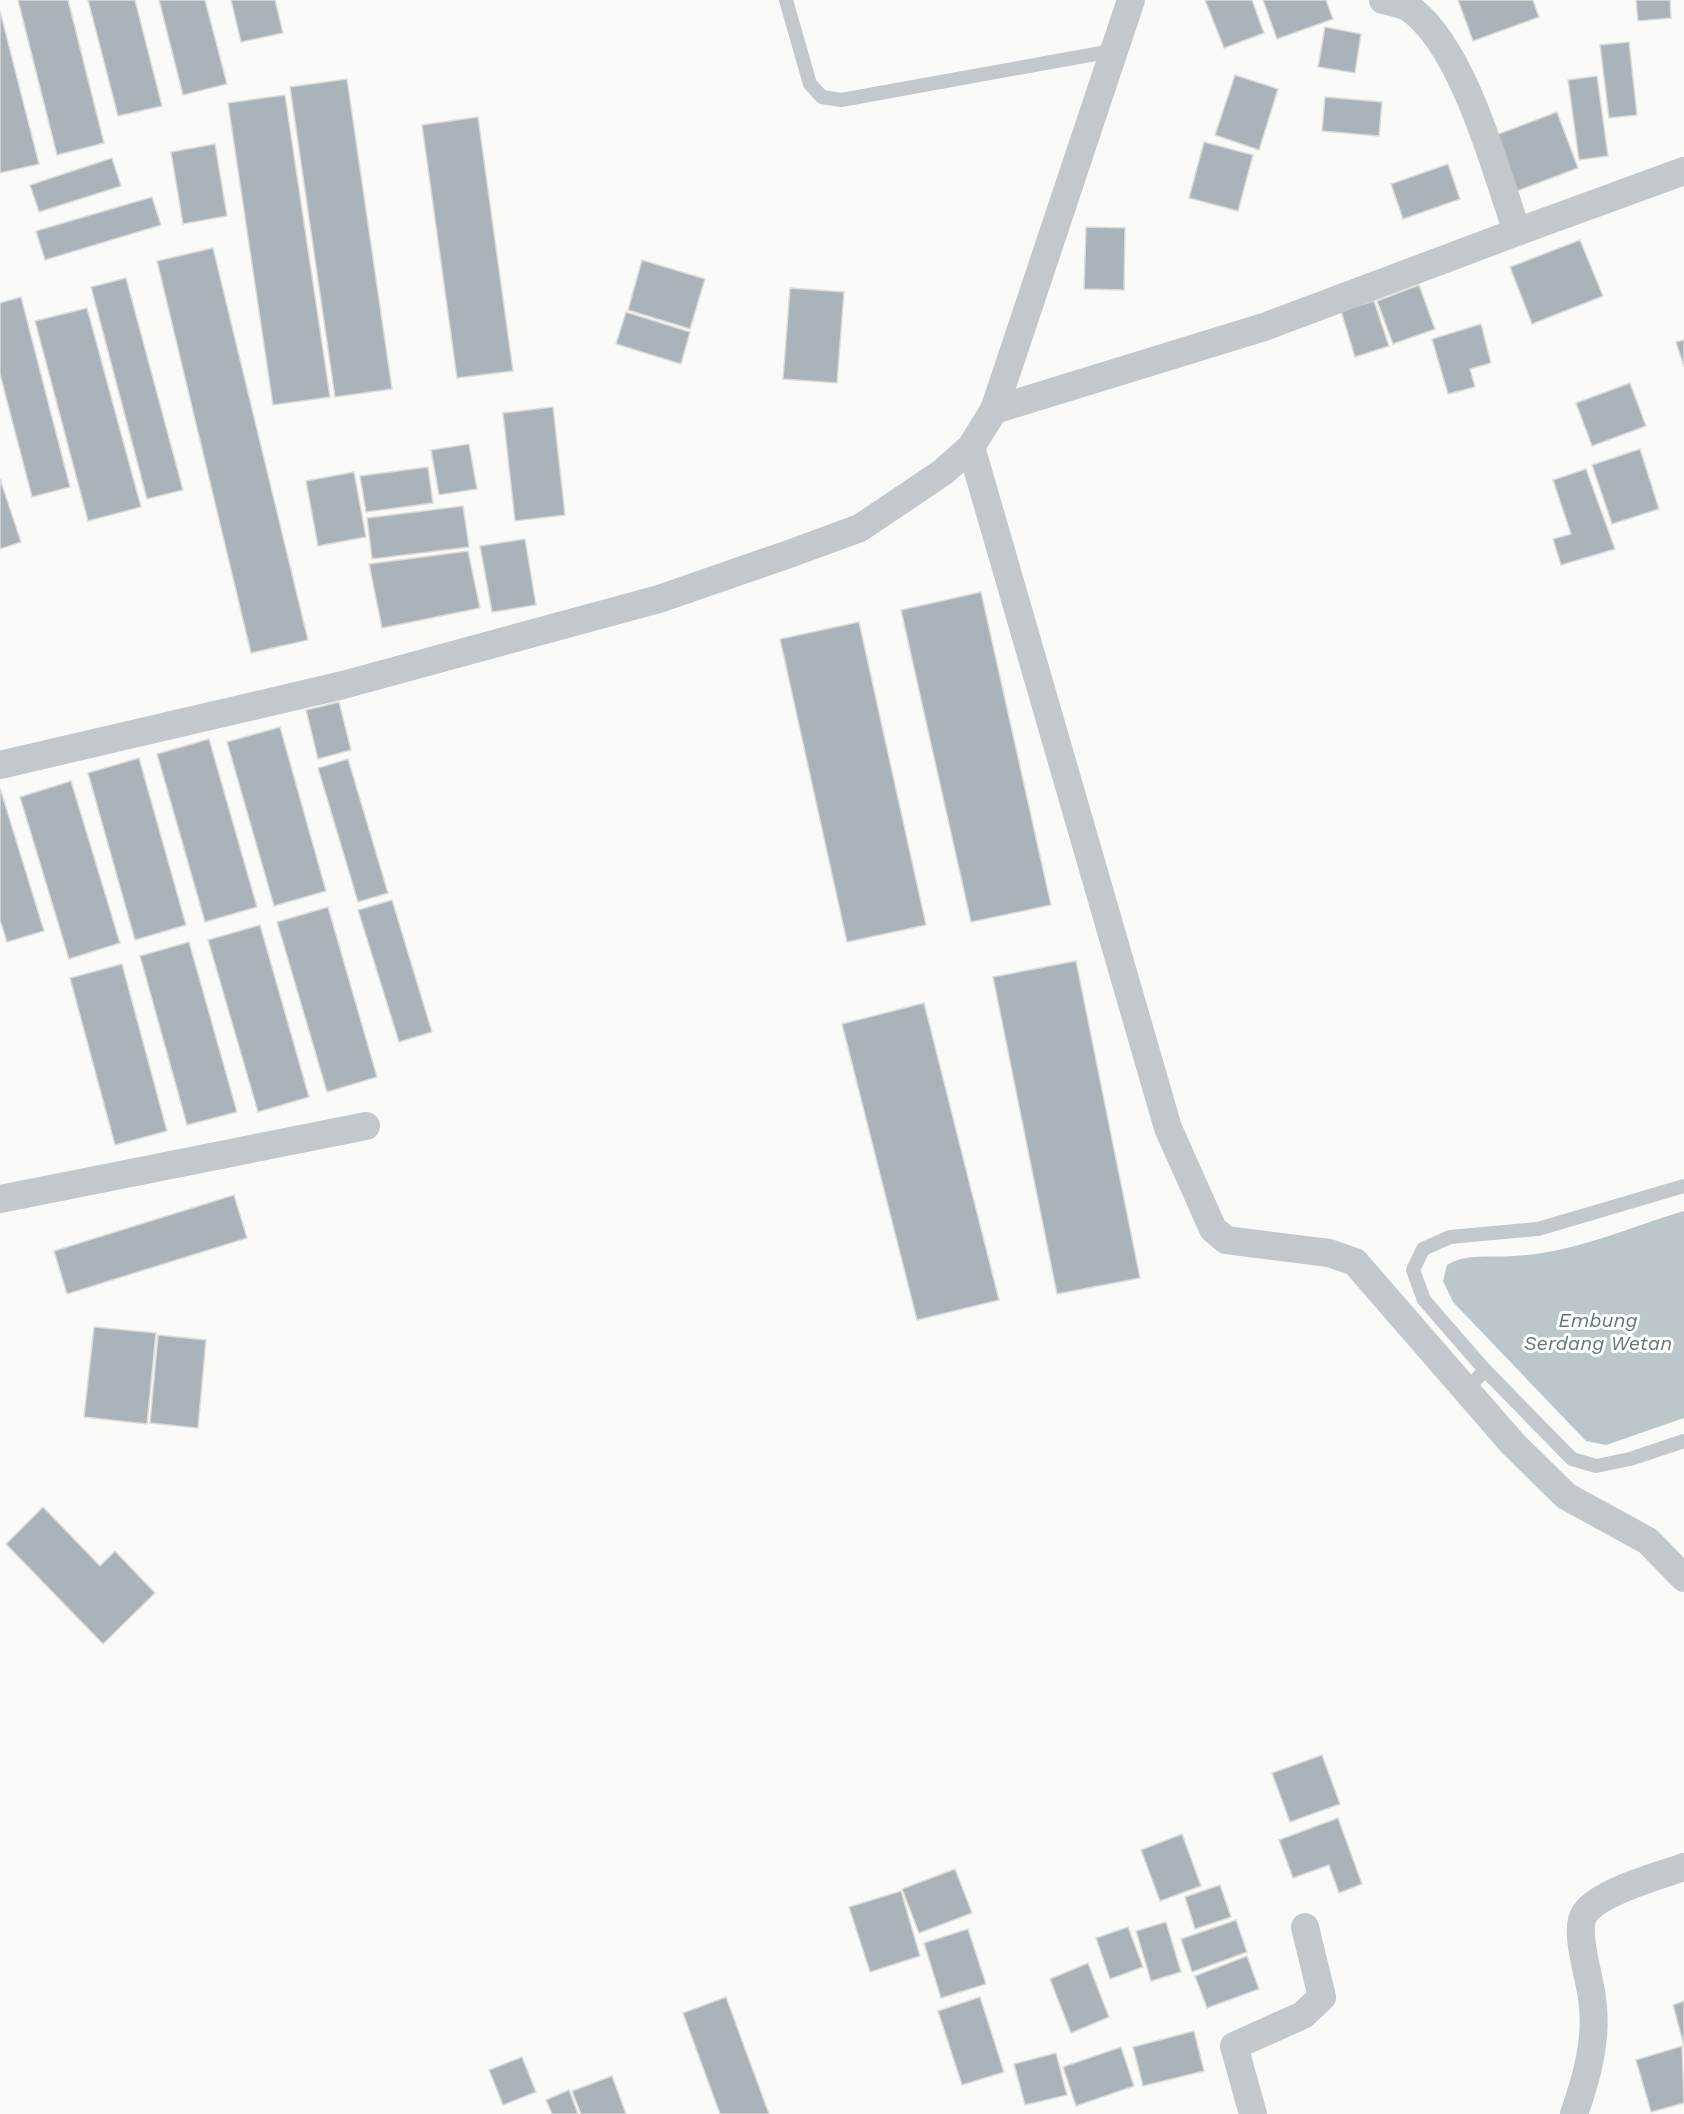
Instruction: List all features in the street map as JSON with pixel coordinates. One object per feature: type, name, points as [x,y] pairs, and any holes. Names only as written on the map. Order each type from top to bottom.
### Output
[{"type":"street","points":[[0,765],[343,685],[659,598],[860,528],[943,472],[971,447],[994,410],[1112,51],[1131,0]]},
{"type":"street","points":[[1383,0],[1407,7],[1429,26],[1460,76],[1517,232]]},
{"type":"street","points":[[994,410],[1264,327],[1684,171]]},
{"type":"street","points":[[971,447],[1168,1128],[1213,1229],[1226,1240],[1329,1253],[1355,1262],[1513,1444],[1566,1496],[1648,1541],[1684,1578]]},
{"type":"street","points":[[0,1199],[366,1126]]},
{"type":"street","points":[[1575,2114],[1590,2067],[1593,2001],[1581,1930],[1585,1913],[1605,1897],[1684,1867]]},
{"type":"street","points":[[1253,2114],[1234,2046],[1303,2015],[1322,1997],[1305,1928]]},
{"type":"lane","points":[[786,0],[800,57],[810,84],[822,97],[841,100],[1112,51]]},
{"type":"lane","points":[[1684,1186],[1538,1228],[1450,1237],[1423,1249],[1413,1270],[1424,1300],[1485,1370],[1572,1459],[1596,1466],[1630,1460],[1684,1441]]},
{"type":"lane","points":[[1466,1390],[1485,1370]]},
{"type":"water","name":"Embung Serdang Wetan","points":[[1684,1211],[1684,1418],[1606,1445],[1586,1441],[1453,1302],[1443,1281],[1447,1265],[1454,1261],[1558,1250],[1600,1239]]},
{"type":"building","points":[[18,0],[68,0],[104,143],[57,155]]},
{"type":"building","points":[[88,0],[135,0],[162,106],[118,116]]},
{"type":"building","points":[[159,0],[205,0],[227,84],[183,95]]},
{"type":"building","points":[[231,0],[275,0],[283,33],[241,42]]},
{"type":"building","points":[[1205,0],[1252,0],[1264,33],[1224,48]]},
{"type":"building","points":[[1263,0],[1326,0],[1333,19],[1277,39]]},
{"type":"building","points":[[1458,0],[1533,0],[1539,17],[1473,41]]},
{"type":"building","points":[[1636,0],[1670,0],[1671,18],[1638,21]]},
{"type":"building","points":[[0,11],[39,164],[0,173]]},
{"type":"building","points":[[1325,27],[1361,34],[1355,73],[1318,67]]},
{"type":"building","points":[[1629,42],[1637,115],[1609,118],[1600,45]]},
{"type":"building","points":[[1235,75],[1278,89],[1259,150],[1215,135]]},
{"type":"building","points":[[1597,76],[1608,156],[1579,160],[1568,80]]},
{"type":"building","points":[[347,79],[392,389],[335,397],[290,87]]},
{"type":"building","points":[[285,95],[330,397],[273,405],[228,103]]},
{"type":"building","points":[[1325,97],[1382,102],[1379,136],[1322,131]]},
{"type":"building","points":[[1557,112],[1578,168],[1509,194],[1488,138]]},
{"type":"building","points":[[478,117],[513,371],[457,378],[422,125]]},
{"type":"building","points":[[1204,142],[1253,155],[1238,211],[1189,198]]},
{"type":"building","points":[[215,144],[227,216],[183,224],[171,152]]},
{"type":"building","points":[[112,158],[121,186],[39,212],[30,185]]},
{"type":"building","points":[[1448,164],[1460,199],[1403,219],[1391,184]]},
{"type":"building","points":[[152,197],[161,225],[45,260],[36,231]]},
{"type":"building","points":[[1086,227],[1125,228],[1124,290],[1084,289]]},
{"type":"building","points":[[1580,240],[1603,296],[1532,324],[1510,267]]},
{"type":"building","points":[[213,248],[308,640],[251,653],[157,261]]},
{"type":"building","points":[[642,260],[705,279],[690,329],[628,310]]},
{"type":"building","points":[[126,278],[183,490],[147,499],[91,287]]},
{"type":"building","points":[[1419,285],[1435,329],[1393,344],[1377,301]]},
{"type":"building","points":[[790,288],[844,292],[837,383],[783,379]]},
{"type":"building","points":[[21,297],[70,487],[32,497],[0,374],[0,303]]},
{"type":"building","points":[[1374,301],[1389,346],[1355,357],[1341,311]]},
{"type":"building","points":[[87,308],[141,507],[88,521],[35,321]]},
{"type":"building","points":[[626,312],[690,332],[681,364],[616,344]]},
{"type":"building","points":[[1481,324],[1491,363],[1470,369],[1475,387],[1448,394],[1432,339]]},
{"type":"building","points":[[1684,340],[1684,367],[1676,342]]},
{"type":"building","points":[[1630,383],[1646,426],[1592,446],[1576,403]]},
{"type":"building","points":[[553,407],[565,515],[515,521],[503,413]]},
{"type":"building","points":[[469,444],[477,489],[439,495],[431,450]]},
{"type":"building","points":[[1640,449],[1659,509],[1612,524],[1592,465]]},
{"type":"building","points":[[428,467],[433,503],[366,512],[360,476]]},
{"type":"building","points":[[1586,469],[1615,549],[1561,565],[1553,539],[1571,534],[1553,480]]},
{"type":"building","points":[[354,472],[366,537],[318,546],[306,481]]},
{"type":"building","points":[[0,479],[21,542],[0,549]]},
{"type":"building","points":[[463,506],[469,547],[372,559],[367,518]]},
{"type":"building","points":[[525,539],[536,605],[492,612],[480,546]]},
{"type":"building","points":[[468,551],[480,608],[382,628],[369,564]]},
{"type":"building","points":[[981,592],[1051,905],[971,922],[901,610]]},
{"type":"building","points":[[859,622],[926,925],[847,942],[780,639]]},
{"type":"building","points":[[339,702],[351,750],[318,759],[306,710]]},
{"type":"building","points":[[280,727],[326,891],[274,906],[227,742]]},
{"type":"building","points":[[209,739],[257,907],[205,922],[157,754]]},
{"type":"building","points":[[139,758],[186,925],[135,940],[88,773]]},
{"type":"building","points":[[348,759],[388,893],[358,902],[318,768]]},
{"type":"building","points":[[71,781],[120,943],[69,959],[20,797]]},
{"type":"building","points":[[0,788],[44,931],[7,942],[0,920]]},
{"type":"building","points":[[392,900],[432,1032],[399,1042],[358,910]]},
{"type":"building","points":[[328,907],[377,1077],[327,1092],[277,922]]},
{"type":"building","points":[[260,925],[309,1097],[258,1112],[208,940]]},
{"type":"building","points":[[189,942],[237,1112],[187,1125],[140,956]]},
{"type":"building","points":[[1076,961],[1140,1278],[1057,1294],[993,977]]},
{"type":"building","points":[[122,964],[167,1131],[115,1145],[70,978]]},
{"type":"building","points":[[924,1003],[999,1300],[917,1320],[842,1024]]},
{"type":"building","points":[[234,1195],[247,1238],[67,1294],[54,1251]]},
{"type":"building","points":[[94,1327],[156,1333],[147,1424],[84,1417]]},
{"type":"building","points":[[158,1335],[206,1340],[198,1428],[150,1423]]},
{"type":"building","points":[[43,1507],[100,1566],[115,1551],[155,1593],[103,1644],[6,1544]]},
{"type":"building","points":[[1322,1755],[1340,1804],[1290,1822],[1272,1773]]},
{"type":"building","points":[[1338,1818],[1362,1884],[1339,1893],[1329,1865],[1293,1878],[1279,1840]]},
{"type":"building","points":[[1182,1834],[1201,1886],[1160,1901],[1141,1850]]},
{"type":"building","points":[[955,1869],[972,1913],[919,1933],[902,1889]]},
{"type":"building","points":[[1220,1885],[1231,1917],[1195,1929],[1185,1897]]},
{"type":"building","points":[[901,1891],[920,1956],[870,1972],[849,1907]]},
{"type":"building","points":[[1236,1920],[1247,1952],[1192,1972],[1181,1939]]},
{"type":"building","points":[[1166,1922],[1181,1972],[1151,1981],[1136,1931]]},
{"type":"building","points":[[1128,1927],[1143,1967],[1110,1979],[1096,1938]]},
{"type":"building","points":[[968,1929],[986,1984],[941,1998],[924,1943]]},
{"type":"building","points":[[1247,1956],[1259,1989],[1207,2008],[1195,1976]]},
{"type":"building","points":[[1088,1963],[1109,2017],[1071,2033],[1050,1979]]},
{"type":"building","points":[[726,1997],[769,2114],[720,2114],[683,2013]]},
{"type":"building","points":[[980,1997],[1004,2072],[962,2085],[938,2011]]},
{"type":"building","points":[[1684,2001],[1684,2046],[1673,2005]]},
{"type":"building","points":[[1194,2031],[1204,2071],[1143,2086],[1133,2047]]},
{"type":"building","points":[[1682,2046],[1684,2103],[1651,2112],[1636,2060]]},
{"type":"building","points":[[1121,2047],[1134,2086],[1076,2106],[1063,2067]]},
{"type":"building","points":[[1056,2053],[1067,2095],[1025,2105],[1014,2064]]},
{"type":"building","points":[[522,2057],[536,2092],[503,2105],[489,2070]]},
{"type":"building","points":[[612,2076],[626,2114],[581,2114],[572,2091]]},
{"type":"building","points":[[569,2090],[578,2114],[552,2114],[546,2100]]}]
